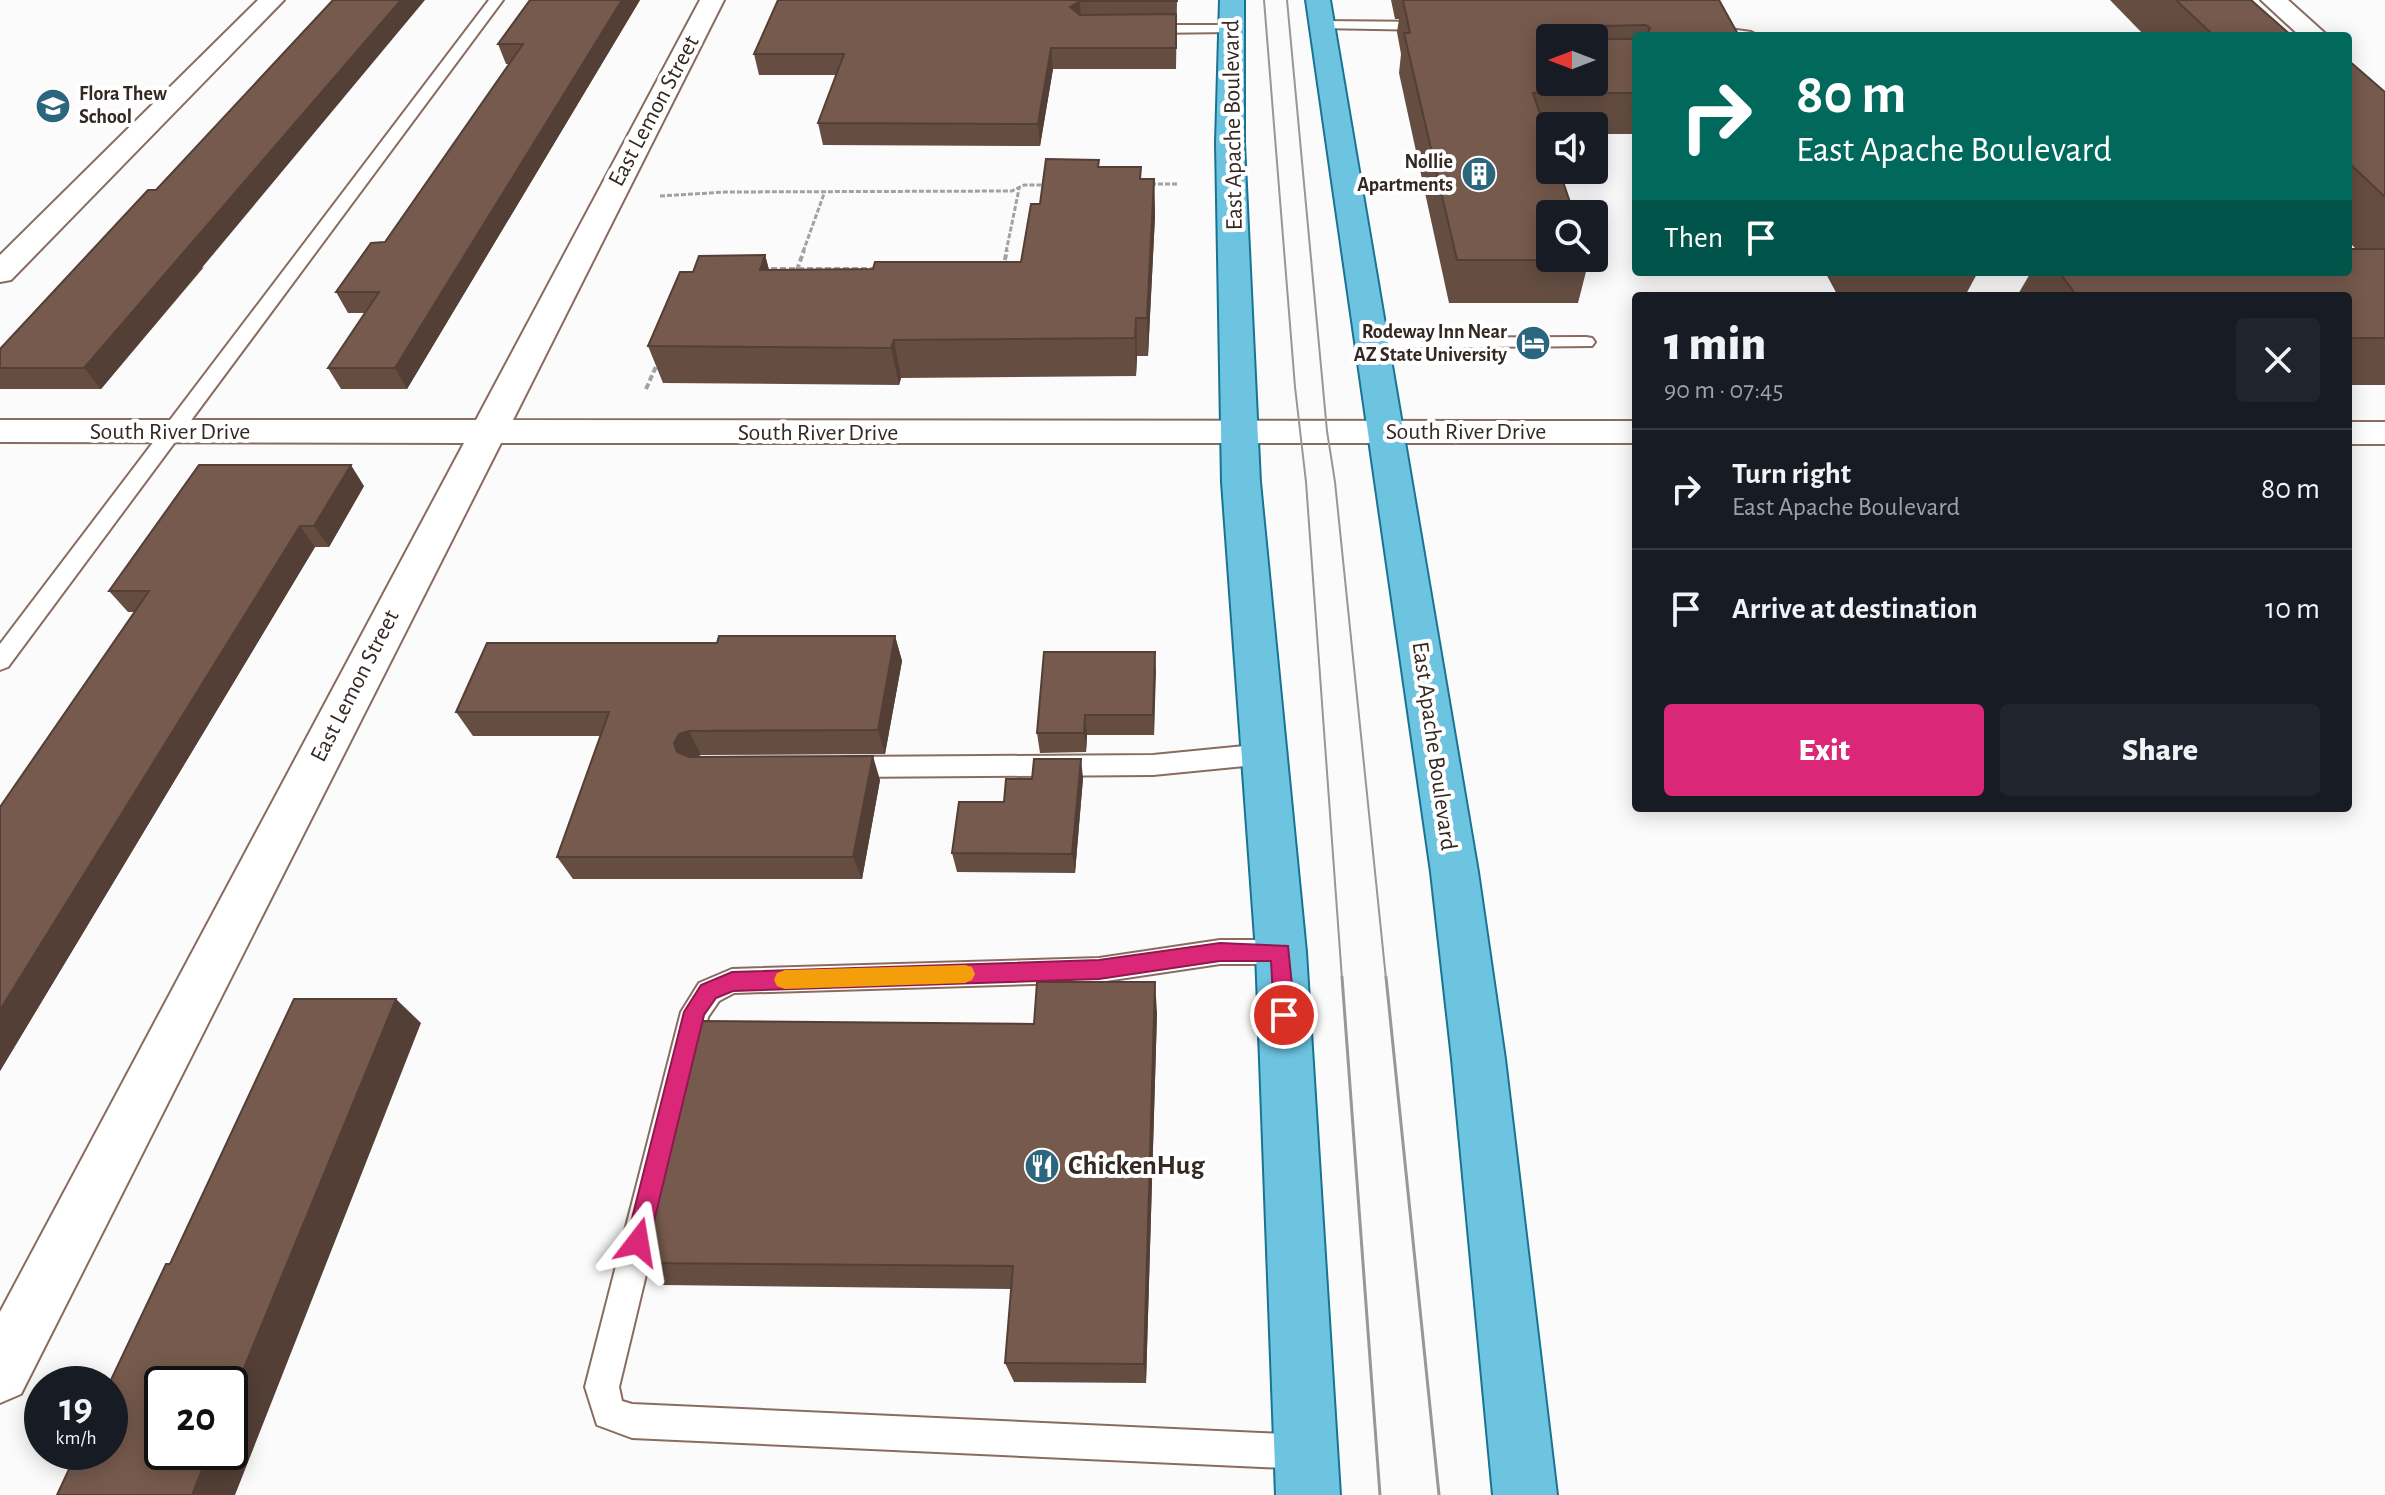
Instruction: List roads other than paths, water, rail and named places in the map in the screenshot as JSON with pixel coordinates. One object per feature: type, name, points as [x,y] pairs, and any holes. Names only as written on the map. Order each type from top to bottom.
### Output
[{"type":"main road","name":"East Apache Boulevard","points":[[1320,13],[1389,431],[1471,998],[1504,1325],[1525,1495]]},
{"type":"main road","name":"East Apache Boulevard","points":[[1232,14],[1230,143],[1241,482],[1281,952],[1307,1474]]},
{"type":"street","points":[[0,273],[272,0]]},
{"type":"street","name":"East Lemon Street","points":[[0,1373],[712,0]]},
{"type":"street","points":[[2273,0],[2310,32]]},
{"type":"street","name":"South River Drive","points":[[0,431],[1632,432]]},
{"type":"street","points":[[2352,433],[2385,433]]},
{"type":"lane","points":[[0,661],[496,0]]},
{"type":"lane","points":[[1320,13],[1444,26]]},
{"type":"lane","points":[[1127,29],[1232,14]]},
{"type":"lane","points":[[1687,30],[1708,32]]},
{"type":"lane","points":[[1375,343],[1586,342]]},
{"type":"lane","points":[[826,767],[1153,765],[1265,754]]},
{"type":"lane","points":[[1281,952],[1220,952],[1099,970],[732,981],[709,992],[695,1012],[602,1387],[609,1413],[632,1421],[1307,1474]]},
{"type":"tram line","points":[[1264,0],[1295,387],[1306,482],[1342,979]]},
{"type":"tram line","points":[[1287,0],[1327,431],[1335,482],[1386,979]]},
{"type":"tram line","points":[[1342,977],[1380,1495]]},
{"type":"tram line","points":[[1386,977],[1439,1495]]},
{"type":"place","name":"Flora Thew School","points":[[53,106]]},
{"type":"place","name":"Nollie Apartments","points":[[1479,174]]},
{"type":"place","name":"Rodeway Inn Near AZ State University","points":[[1533,343]]},
{"type":"place","name":"ChickenHug","points":[[1042,1166]]}]
